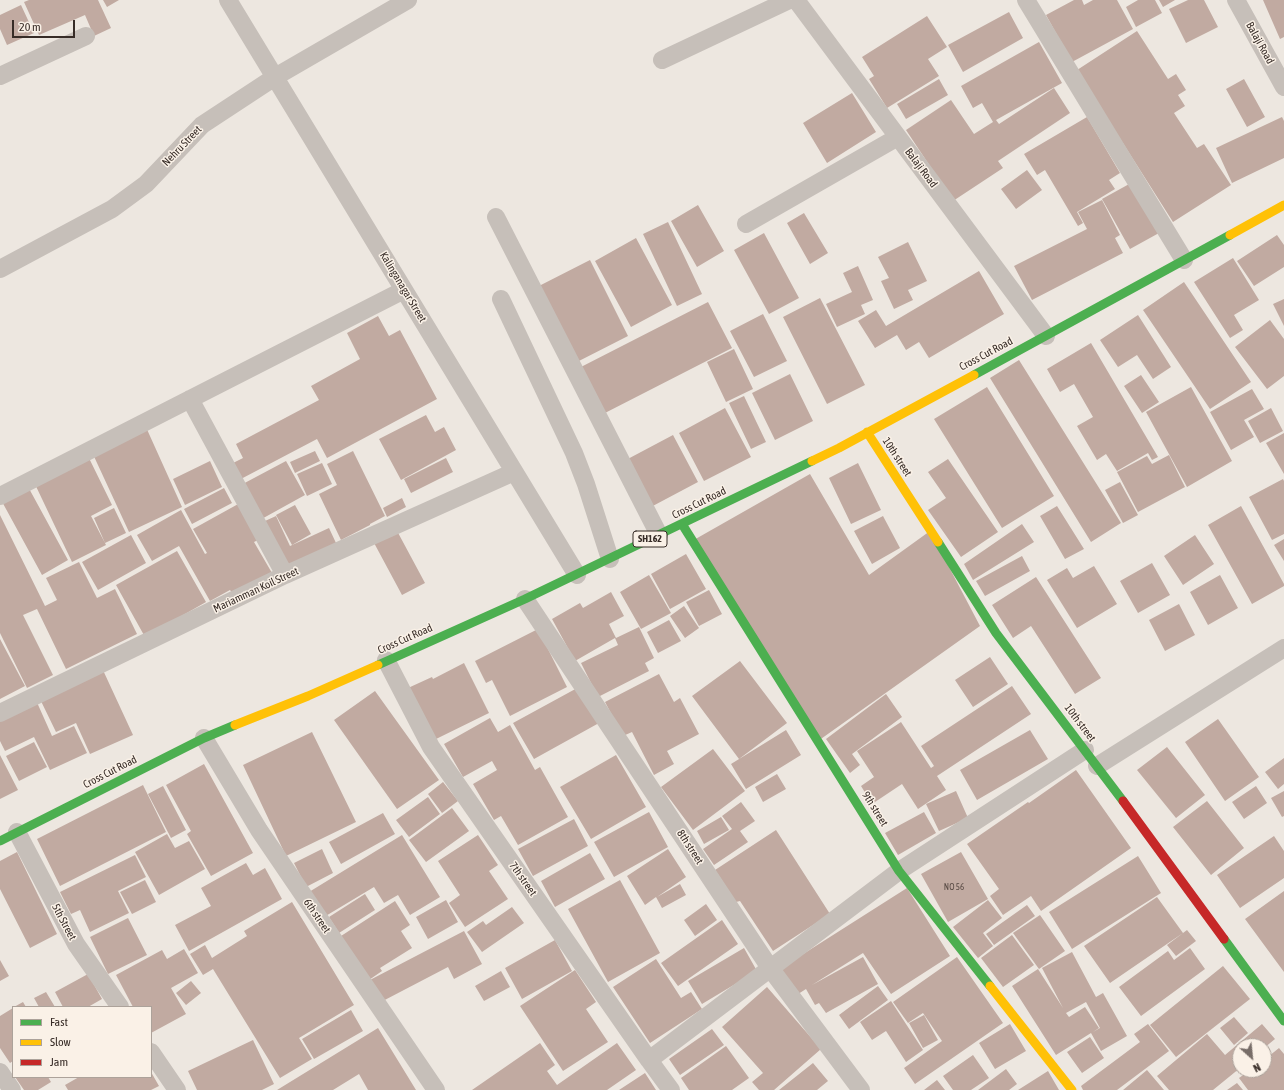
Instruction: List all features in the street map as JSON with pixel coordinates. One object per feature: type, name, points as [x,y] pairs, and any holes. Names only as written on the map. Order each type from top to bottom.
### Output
[{"type":"main road","name":"Cross Cut Road","points":[[0,841],[204,738],[308,696],[525,599],[839,448],[1284,205]]},
{"type":"main road","name":"10th street","points":[[867,432],[996,633],[1097,766],[1284,1021]]},
{"type":"main road","name":"9th street","points":[[682,524],[899,871],[1072,1090]]},
{"type":"street","name":"Kalinganagar Street","points":[[228,0],[576,575]]},
{"type":"street","name":"Nehru Street","points":[[0,269],[112,210],[146,184],[202,125],[275,77],[408,0]]},
{"type":"street","points":[[662,60],[789,0]]},
{"type":"street","name":"Balaji Road","points":[[796,0],[1046,336]]},
{"type":"street","points":[[1026,0],[1184,260]]},
{"type":"street","name":"Balaji Road","points":[[1236,0],[1284,87]]},
{"type":"street","points":[[0,76],[86,36]]},
{"type":"street","points":[[746,224],[898,138]]},
{"type":"street","points":[[496,217],[658,535]]},
{"type":"street","points":[[0,496],[404,290]]},
{"type":"street","points":[[501,299],[574,453],[586,484],[610,559]]},
{"type":"street","points":[[190,399],[285,575]]},
{"type":"street","name":"Mariamman Koil Street","points":[[0,713],[285,575],[514,472]]},
{"type":"street","name":"8th street","points":[[525,599],[770,968],[861,1090]]},
{"type":"street","points":[[1097,766],[1284,648]]},
{"type":"street","name":"7th street","points":[[386,660],[431,746],[648,1060],[671,1090]]},
{"type":"street","name":"6th street","points":[[204,738],[259,830],[436,1090]]},
{"type":"street","points":[[648,1060],[899,871],[1085,750]]},
{"type":"street","name":"5th Street","points":[[17,832],[76,944],[119,1006]]},
{"type":"street","points":[[152,1053],[177,1090]]},
{"type":"street","points":[[0,1072],[12,1090]]},
{"type":"building","points":[[29,0],[98,0],[111,28],[94,36],[85,15],[39,35],[24,2]]},
{"type":"building","points":[[103,0],[119,0],[107,7]]},
{"type":"building","points":[[1074,0],[1082,0],[1084,5],[1093,0],[1117,0],[1133,29],[1072,62],[1046,15]]},
{"type":"building","points":[[1138,0],[1155,0],[1162,13],[1136,27],[1126,7]]},
{"type":"building","points":[[1159,0],[1175,0],[1163,7]]},
{"type":"building","points":[[1188,0],[1204,0],[1218,27],[1186,43],[1169,9]]},
{"type":"building","points":[[1263,0],[1284,0],[1284,37],[1280,39]]},
{"type":"building","points":[[21,5],[34,33],[7,45],[0,29],[0,15]]},
{"type":"building","points":[[1009,12],[1023,38],[963,72],[948,45]]},
{"type":"building","points":[[927,16],[947,47],[928,59],[939,76],[887,108],[869,79],[874,76],[862,57]]},
{"type":"building","points":[[1137,31],[1168,79],[1176,74],[1186,90],[1178,95],[1185,106],[1174,113],[1197,148],[1204,144],[1231,185],[1173,222],[1105,115],[1074,72]]},
{"type":"building","points":[[1039,42],[1062,83],[996,120],[999,124],[1054,88],[1070,113],[998,161],[1003,168],[953,201],[906,130],[951,100],[974,134],[993,122],[982,103],[973,108],[961,86]]},
{"type":"building","points":[[939,79],[948,95],[906,119],[897,104]]},
{"type":"building","points":[[1244,79],[1265,117],[1247,127],[1226,89]]},
{"type":"building","points":[[852,93],[876,132],[827,163],[803,123]]},
{"type":"building","points":[[1087,117],[1120,173],[1109,180],[1115,189],[1077,212],[1083,223],[1078,226],[1045,170],[1037,175],[1024,154]]},
{"type":"building","points":[[1282,117],[1284,121],[1284,158],[1232,183],[1216,148]]},
{"type":"building","points":[[1027,170],[1042,190],[1016,209],[1001,189]]},
{"type":"building","points":[[1131,183],[1159,233],[1130,249],[1102,199]]},
{"type":"building","points":[[1102,200],[1120,235],[1115,238],[1123,253],[1032,300],[1014,266],[1087,229],[1078,212]]},
{"type":"building","points":[[698,205],[724,251],[697,267],[671,221]]},
{"type":"building","points":[[804,213],[828,253],[810,264],[787,223]]},
{"type":"building","points":[[668,222],[702,294],[677,306],[643,234]]},
{"type":"building","points":[[764,233],[799,298],[769,314],[734,250]]},
{"type":"building","points":[[1277,235],[1284,245],[1284,267],[1254,286],[1237,261]]},
{"type":"building","points":[[636,238],[672,305],[631,327],[595,261]]},
{"type":"building","points":[[908,242],[927,281],[908,290],[913,300],[894,309],[881,281],[889,278],[878,257]]},
{"type":"building","points":[[1233,258],[1259,300],[1234,315],[1243,330],[1230,338],[1194,282]]},
{"type":"building","points":[[590,260],[628,336],[575,363],[537,287]]},
{"type":"building","points":[[858,266],[873,300],[861,305],[865,314],[837,327],[826,304],[852,292],[843,273]]},
{"type":"building","points":[[979,271],[1004,314],[929,358],[919,342],[906,350],[897,335],[875,348],[858,321],[876,310],[886,326]]},
{"type":"building","points":[[1184,282],[1251,382],[1210,409],[1143,310]]},
{"type":"building","points":[[820,298],[865,385],[827,404],[783,317]]},
{"type":"building","points":[[1284,299],[1284,326],[1273,304]]},
{"type":"building","points":[[708,302],[732,348],[603,414],[579,368]]},
{"type":"building","points":[[763,314],[787,361],[754,377],[730,331]]},
{"type":"building","points":[[1138,315],[1171,367],[1153,379],[1137,355],[1118,367],[1100,340]]},
{"type":"building","points":[[378,316],[389,336],[400,330],[437,399],[327,458],[317,439],[239,480],[231,464],[243,458],[236,444],[319,400],[311,386],[360,359],[347,333]]},
{"type":"building","points":[[1270,320],[1284,339],[1284,376],[1267,389],[1235,347]]},
{"type":"building","points":[[1091,343],[1158,457],[1152,460],[1148,453],[1117,471],[1106,454],[1097,460],[1077,426],[1093,417],[1074,384],[1060,392],[1047,369]]},
{"type":"building","points":[[734,349],[753,389],[726,402],[707,362]]},
{"type":"building","points":[[1019,360],[1121,523],[1091,542],[990,378]]},
{"type":"building","points":[[790,374],[813,421],[775,440],[752,393]]},
{"type":"building","points":[[1141,375],[1159,402],[1142,413],[1124,386]]},
{"type":"building","points":[[987,387],[1054,496],[1002,528],[934,419]]},
{"type":"building","points":[[1191,387],[1232,461],[1187,487],[1146,412]]},
{"type":"building","points":[[1252,389],[1264,409],[1244,420],[1254,437],[1231,450],[1210,412]]},
{"type":"building","points":[[744,396],[766,442],[751,449],[729,403]]},
{"type":"building","points":[[725,408],[751,457],[704,481],[679,433]]},
{"type":"building","points":[[1271,408],[1283,431],[1260,443],[1248,421]]},
{"type":"building","points":[[426,415],[435,432],[444,427],[456,450],[401,480],[379,439]]},
{"type":"building","points":[[145,425],[182,507],[129,532],[91,450]]},
{"type":"building","points":[[1284,433],[1284,474],[1266,443]]},
{"type":"building","points":[[673,435],[698,482],[649,508],[624,461]]},
{"type":"building","points":[[315,451],[320,461],[295,473],[290,462]]},
{"type":"building","points":[[353,451],[385,516],[341,540],[319,494],[337,485],[327,464]]},
{"type":"building","points":[[87,454],[112,505],[91,516],[106,545],[72,562],[33,480]]},
{"type":"building","points":[[1169,455],[1185,487],[1138,512],[1117,472],[1147,456],[1152,464]]},
{"type":"building","points":[[446,458],[453,472],[411,493],[404,479]]},
{"type":"building","points":[[948,459],[998,532],[961,557],[928,510],[946,498],[928,472]]},
{"type":"building","points":[[210,461],[222,487],[185,505],[173,479]]},
{"type":"building","points":[[286,461],[305,495],[258,521],[239,486]]},
{"type":"building","points":[[322,463],[332,484],[307,496],[297,474]]},
{"type":"building","points":[[858,463],[881,510],[851,524],[829,478]]},
{"type":"building","points":[[810,474],[869,575],[930,531],[980,626],[818,741],[692,541]]},
{"type":"building","points":[[1283,479],[1284,534],[1272,540],[1249,497]]},
{"type":"building","points":[[1120,482],[1138,515],[1123,523],[1105,490]]},
{"type":"building","points":[[26,483],[68,560],[42,575],[0,498]]},
{"type":"building","points":[[224,488],[232,503],[192,524],[184,509]]},
{"type":"building","points":[[402,498],[406,507],[387,517],[383,508]]},
{"type":"building","points":[[240,503],[260,539],[254,542],[272,573],[233,594],[230,590],[210,601],[179,546],[152,561],[137,535],[181,510],[205,554],[207,553],[193,529]]},
{"type":"building","points":[[295,505],[311,534],[292,545],[276,515]]},
{"type":"building","points":[[1057,506],[1084,549],[1065,559],[1040,516]]},
{"type":"building","points":[[1241,506],[1284,584],[1284,586],[1252,604],[1208,525]]},
{"type":"building","points":[[114,508],[126,533],[105,543],[94,518]]},
{"type":"building","points":[[0,515],[45,606],[57,600],[46,578],[79,562],[97,598],[115,589],[137,634],[66,669],[37,609],[23,615],[53,675],[27,688],[0,633]]},
{"type":"building","points":[[276,516],[290,546],[329,528],[336,543],[287,566],[265,521]]},
{"type":"building","points":[[883,516],[900,548],[872,564],[854,531]]},
{"type":"building","points":[[1022,524],[1034,542],[973,580],[964,564]]},
{"type":"building","points":[[396,529],[425,583],[402,595],[373,541]]},
{"type":"building","points":[[131,535],[146,563],[98,590],[82,562]]},
{"type":"building","points":[[1195,535],[1214,564],[1183,585],[1164,556]]},
{"type":"building","points":[[1284,539],[1284,561],[1274,545]]},
{"type":"building","points":[[177,551],[206,602],[145,637],[116,585]]},
{"type":"building","points":[[686,554],[706,589],[670,609],[651,574]]},
{"type":"building","points":[[1022,556],[1030,571],[985,596],[976,581]]},
{"type":"building","points":[[1152,563],[1170,595],[1138,613],[1120,581]]},
{"type":"building","points":[[1094,566],[1117,604],[1077,628],[1047,580],[1067,568],[1073,578]]},
{"type":"building","points":[[649,575],[671,613],[641,629],[620,592]]},
{"type":"building","points":[[1220,575],[1238,608],[1208,625],[1190,592]]},
{"type":"building","points":[[1036,577],[1101,678],[1075,694],[1031,626],[1013,638],[992,605]]},
{"type":"building","points":[[709,590],[722,614],[699,626],[686,602]]},
{"type":"building","points":[[611,592],[624,616],[609,624],[616,638],[639,627],[654,658],[645,663],[649,671],[598,697],[581,663],[618,645],[615,638],[575,661],[552,619],[580,603],[583,608]]},
{"type":"building","points":[[1179,604],[1195,635],[1165,651],[1149,620]]},
{"type":"building","points":[[684,606],[699,628],[685,638],[670,616]]},
{"type":"building","points":[[669,620],[681,641],[658,653],[647,632]]},
{"type":"building","points":[[538,629],[567,687],[510,716],[492,680],[486,683],[475,661]]},
{"type":"building","points":[[0,639],[25,686],[0,699]]},
{"type":"building","points":[[990,657],[1008,684],[973,707],[955,680]]},
{"type":"building","points":[[740,661],[787,723],[739,759],[692,696]]},
{"type":"building","points":[[464,663],[489,713],[434,740],[408,688],[432,677],[433,679]]},
{"type":"building","points":[[102,668],[133,735],[90,754],[76,723],[56,732],[39,697]]},
{"type":"building","points":[[659,674],[674,702],[680,698],[699,734],[667,751],[674,764],[654,775],[632,732],[623,736],[605,702]]},
{"type":"building","points":[[1012,686],[1031,714],[937,776],[946,790],[918,809],[902,784],[872,804],[861,786],[874,777],[857,751],[901,722],[931,768],[934,766],[921,746]]},
{"type":"building","points":[[579,687],[599,723],[534,759],[513,723]]},
{"type":"building","points":[[375,691],[439,780],[397,809],[334,720]]},
{"type":"building","points":[[886,694],[902,717],[852,754],[860,765],[850,773],[826,739]]},
{"type":"building","points":[[35,698],[52,736],[74,726],[87,753],[50,770],[34,737],[5,751],[0,741],[0,714]]},
{"type":"building","points":[[490,718],[498,732],[510,725],[535,770],[540,767],[568,817],[518,845],[501,816],[494,820],[473,784],[497,770],[492,761],[463,777],[444,744]]},
{"type":"building","points":[[1218,719],[1259,777],[1225,801],[1185,742]]},
{"type":"building","points":[[786,730],[801,755],[746,789],[731,764]]},
{"type":"building","points":[[1030,730],[1048,759],[977,800],[960,770]]},
{"type":"building","points":[[312,732],[356,822],[286,856],[243,765]]},
{"type":"building","points":[[34,742],[47,767],[19,781],[6,756]]},
{"type":"building","points":[[1167,747],[1205,795],[1176,818],[1137,770]]},
{"type":"building","points":[[713,749],[745,791],[693,830],[661,787]]},
{"type":"building","points":[[0,755],[18,790],[0,799]]},
{"type":"building","points":[[616,755],[646,807],[591,839],[560,787]]},
{"type":"building","points":[[1284,758],[1284,784],[1278,789],[1265,772]]},
{"type":"building","points":[[204,764],[253,853],[211,876],[187,834],[191,831],[166,785]]},
{"type":"building","points":[[1076,770],[1131,848],[1041,911],[1031,896],[1003,915],[990,896],[999,889],[967,844]]},
{"type":"building","points":[[777,774],[786,789],[763,802],[755,787]]},
{"type":"building","points":[[443,782],[458,801],[442,813],[428,794]]},
{"type":"building","points":[[143,785],[166,832],[60,886],[37,839]]},
{"type":"building","points":[[163,786],[186,830],[171,838],[148,794]]},
{"type":"building","points":[[1256,786],[1267,803],[1244,819],[1232,802]]},
{"type":"building","points":[[956,791],[968,818],[939,831],[926,804]]},
{"type":"building","points":[[1284,791],[1284,816],[1282,817],[1271,798]]},
{"type":"building","points":[[428,797],[440,814],[409,837],[396,820]]},
{"type":"building","points":[[1207,801],[1244,848],[1211,875],[1173,827]]},
{"type":"building","points":[[741,802],[755,821],[740,831],[748,842],[714,865],[703,849],[732,829],[722,816]]},
{"type":"building","points":[[452,808],[469,831],[426,862],[409,840]]},
{"type":"building","points":[[649,812],[668,847],[614,877],[594,842]]},
{"type":"building","points":[[924,812],[936,833],[898,855],[885,833]]},
{"type":"building","points":[[383,813],[395,834],[341,864],[329,842]]},
{"type":"building","points":[[721,817],[729,830],[704,844],[697,831]]},
{"type":"building","points":[[574,819],[588,846],[533,876],[518,849]]},
{"type":"building","points":[[776,830],[830,914],[773,951],[740,901],[736,902],[715,870]]},
{"type":"building","points":[[167,834],[175,848],[189,841],[205,869],[159,895],[135,852]]},
{"type":"building","points":[[402,835],[440,897],[410,915],[398,895],[384,903],[374,887],[324,917],[309,892]]},
{"type":"building","points":[[478,835],[498,865],[489,871],[508,899],[465,927],[449,903],[460,895],[438,861]]},
{"type":"building","points":[[1274,836],[1284,851],[1284,878],[1240,908],[1217,875]]},
{"type":"building","points":[[322,849],[333,873],[306,887],[294,863]]},
{"type":"building","points":[[668,849],[686,877],[657,897],[680,884],[686,895],[662,908],[656,897],[645,905],[627,876]]},
{"type":"building","points":[[17,852],[57,934],[30,948],[0,889],[0,861]]},
{"type":"building","points":[[961,852],[988,899],[948,922],[921,874]]},
{"type":"building","points":[[590,853],[605,879],[555,907],[541,881]]},
{"type":"building","points":[[135,855],[146,877],[118,891],[129,913],[90,932],[80,910],[71,914],[60,892]]},
{"type":"building","points":[[1138,856],[1161,893],[1072,949],[1049,912]]},
{"type":"building","points":[[246,863],[253,875],[265,868],[282,899],[189,951],[175,925],[211,906],[201,888]]},
{"type":"building","points":[[145,880],[156,902],[132,914],[120,892]]},
{"type":"building","points":[[620,880],[660,953],[608,982],[568,909]]},
{"type":"building","points":[[907,888],[950,956],[891,994],[863,953],[812,985],[863,957],[878,984],[826,1013],[819,1003],[815,1005],[806,989],[795,996],[778,970]]},
{"type":"building","points":[[1284,891],[1284,972],[1245,919]]},
{"type":"building","points":[[365,894],[375,910],[339,933],[329,917]]},
{"type":"building","points":[[1157,897],[1183,933],[1110,983],[1084,946]]},
{"type":"building","points":[[446,900],[458,922],[428,939],[416,917]]},
{"type":"building","points":[[988,900],[1002,918],[983,933],[993,946],[978,958],[953,927]]},
{"type":"building","points":[[395,901],[410,925],[401,931],[412,948],[380,968],[382,971],[369,980],[341,936]]},
{"type":"building","points":[[292,902],[354,1005],[299,1038],[312,1059],[280,1078],[213,969],[203,975],[190,954],[205,945],[212,958],[247,936],[244,931]]},
{"type":"building","points":[[706,904],[717,920],[695,936],[684,920]]},
{"type":"building","points":[[1027,905],[1035,916],[994,945],[986,934]]},
{"type":"building","points":[[512,907],[524,923],[482,952],[467,932],[483,921],[486,925]]},
{"type":"building","points":[[1040,915],[1065,951],[1039,969],[1013,933]]},
{"type":"building","points":[[128,918],[147,955],[108,974],[90,937]]},
{"type":"building","points":[[722,920],[738,944],[678,986],[661,963]]},
{"type":"building","points":[[1187,930],[1196,941],[1176,956],[1167,945]]},
{"type":"building","points":[[464,931],[482,964],[454,979],[448,967],[379,1003],[368,981]]},
{"type":"building","points":[[1012,935],[1034,965],[1003,987],[981,958]]},
{"type":"building","points":[[555,940],[572,971],[522,999],[505,968]]},
{"type":"building","points":[[744,948],[757,971],[702,1004],[688,981]]},
{"type":"building","points":[[1190,948],[1205,969],[1141,1016],[1119,987],[1168,951],[1174,960]]},
{"type":"building","points":[[184,949],[198,973],[171,988],[186,1014],[152,1032],[152,1006],[132,1006],[116,975],[162,950],[167,959]]},
{"type":"building","points":[[1072,952],[1096,997],[1103,993],[1127,1036],[1101,1051],[1091,1033],[1056,1055],[1012,986],[1038,969],[1063,1008],[1042,968]],"holes":[[[1086,1002],[1100,1028],[1093,1032],[1099,1028],[1085,1007],[1069,1017],[1066,1013]]]},
{"type":"building","points":[[957,957],[1003,1023],[915,1084],[904,1068],[942,1041],[923,1013],[908,1023],[893,1002]]},
{"type":"building","points":[[656,959],[681,998],[691,992],[702,1009],[650,1043],[613,987]]},
{"type":"building","points":[[0,960],[9,976],[0,981]]},
{"type":"building","points":[[1223,966],[1250,999],[1176,1057],[1150,1025]]},
{"type":"building","points":[[575,970],[596,1002],[586,1009],[608,1042],[563,1071],[520,1006]]},
{"type":"building","points":[[501,971],[510,987],[484,1001],[475,986]]},
{"type":"building","points":[[88,974],[102,999],[90,1006],[62,1006],[55,992]]},
{"type":"building","points":[[191,981],[201,993],[186,1005],[176,993]]},
{"type":"building","points":[[878,986],[888,1000],[849,1029],[839,1015]]},
{"type":"building","points":[[767,987],[821,1049],[774,1090],[759,1090],[752,1082],[763,1073],[722,1027]]},
{"type":"building","points":[[46,992],[54,1006],[38,1006],[34,998]]},
{"type":"building","points":[[891,1001],[923,1050],[906,1062],[886,1031],[872,1040],[860,1022]]},
{"type":"building","points":[[23,1002],[25,1006],[16,1006]]},
{"type":"building","points":[[12,1009],[12,1062],[10,1063],[0,1048],[0,1016]]},
{"type":"building","points":[[351,1010],[363,1031],[314,1059],[302,1039]]},
{"type":"building","points":[[924,1015],[938,1040],[923,1048],[909,1023]]},
{"type":"building","points":[[1234,1017],[1248,1033],[1242,1038],[1232,1038],[1232,1043],[1220,1028]]},
{"type":"building","points":[[1010,1024],[1026,1051],[995,1069],[979,1043]]},
{"type":"building","points":[[1148,1024],[1169,1051],[1117,1090],[1083,1090],[1081,1086],[1140,1042],[1134,1034]]},
{"type":"building","points":[[1262,1024],[1275,1039],[1272,1041],[1272,1038],[1245,1038]]},
{"type":"building","points":[[378,1028],[416,1090],[368,1090],[359,1074],[333,1090],[277,1090]]},
{"type":"building","points":[[712,1029],[724,1045],[680,1075],[669,1059]]},
{"type":"building","points":[[1207,1034],[1225,1055],[1232,1049],[1232,1075],[1213,1090],[1169,1090],[1157,1076]]},
{"type":"building","points":[[1090,1037],[1104,1058],[1082,1073],[1067,1052]]},
{"type":"building","points":[[253,1040],[274,1084],[262,1090],[197,1090],[188,1071]]},
{"type":"building","points":[[540,1043],[555,1065],[547,1071],[557,1085],[617,1043],[636,1070],[607,1090],[472,1090]]},
{"type":"building","points":[[726,1046],[749,1078],[732,1090],[689,1090],[681,1078]]},
{"type":"building","points":[[1279,1048],[1284,1054],[1284,1090],[1248,1090],[1239,1078],[1272,1078],[1272,1054]]},
{"type":"building","points":[[973,1055],[989,1078],[971,1090],[953,1090],[943,1076]]},
{"type":"building","points":[[813,1063],[828,1081],[817,1090],[779,1090]]},
{"type":"building","points":[[1006,1069],[1017,1084],[1009,1090],[978,1090]]},
{"type":"building","points":[[1147,1070],[1164,1090],[1123,1090]]},
{"type":"building","points":[[1048,1071],[1059,1090],[1018,1090]]},
{"type":"building","points":[[645,1073],[656,1090],[619,1090]]},
{"type":"building","points":[[152,1074],[159,1086],[151,1090],[68,1090],[65,1085],[77,1078],[152,1078]]},
{"type":"building","points":[[16,1078],[49,1078],[51,1082],[38,1090],[24,1090]]},
{"type":"building","points":[[937,1080],[945,1090],[924,1090]]},
{"type":"building","points":[[1237,1083],[1243,1090],[1227,1090]]},
{"type":"traffic: fast","points":[[974,375],[1230,235]]},
{"type":"traffic: fast","points":[[378,665],[525,599],[812,461]]},
{"type":"traffic: fast","points":[[682,524],[899,871],[990,986]]},
{"type":"traffic: fast","points":[[938,542],[996,633],[1123,801]]},
{"type":"traffic: fast","points":[[0,841],[204,738],[235,725]]},
{"type":"traffic: fast","points":[[1224,939],[1284,1021]]},
{"type":"traffic: slow","points":[[1230,235],[1284,205]]},
{"type":"traffic: slow","points":[[812,461],[974,375]]},
{"type":"traffic: slow","points":[[867,432],[938,542]]},
{"type":"traffic: slow","points":[[235,725],[308,696],[378,665]]},
{"type":"traffic: slow","points":[[990,986],[1072,1090]]},
{"type":"traffic: jam","points":[[1123,801],[1224,939]]}]
